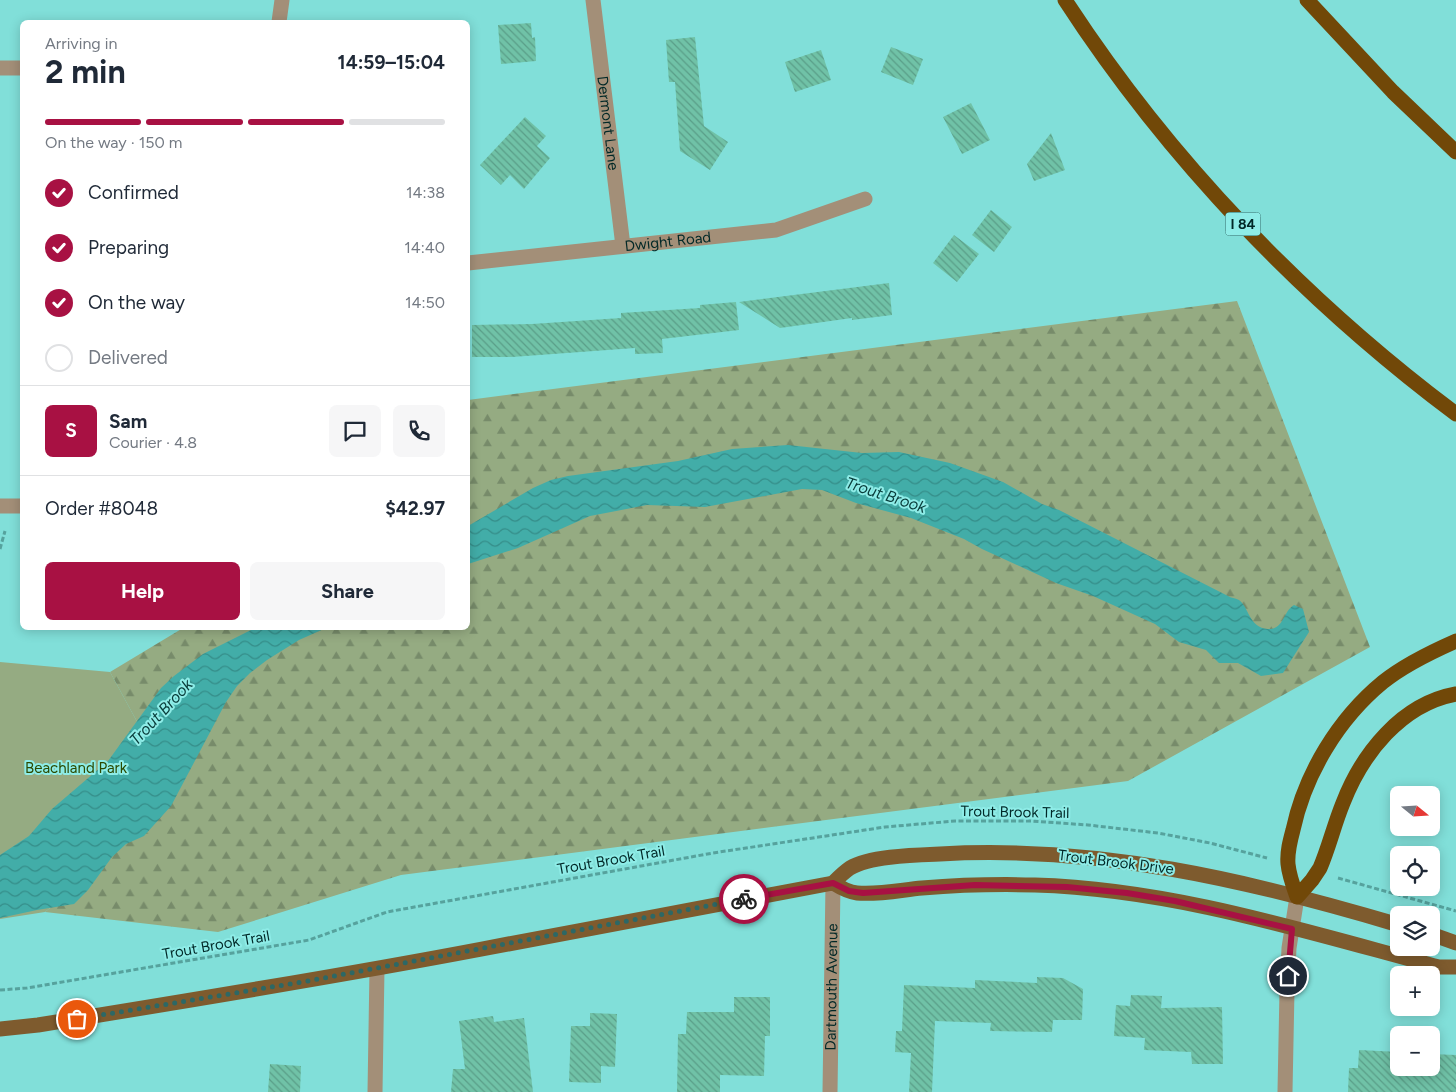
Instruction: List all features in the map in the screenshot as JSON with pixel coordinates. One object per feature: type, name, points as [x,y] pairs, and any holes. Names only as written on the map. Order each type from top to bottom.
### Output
[{"type":"highway","name":"I 84","points":[[1065,0],[1116,73],[1154,122],[1238,219],[1282,265],[1328,308],[1414,383],[1456,414]]},
{"type":"highway","points":[[1307,0],[1393,92],[1456,152]]},
{"type":"highway","points":[[1456,641],[1408,665],[1384,681],[1357,706],[1328,746],[1314,769],[1304,792],[1289,843],[1289,873],[1298,897],[1320,868],[1350,787],[1377,744],[1400,721],[1422,706],[1456,694]]},
{"type":"main road","name":"Trout Brook Drive","points":[[0,1029],[38,1025],[377,969],[833,883],[851,868],[871,861],[934,854],[1004,852],[1068,855],[1155,865],[1232,880],[1390,923]]},
{"type":"main road","name":"Trout Brook Drive","points":[[833,883],[849,891],[863,893],[985,885],[1036,885],[1098,890],[1175,901],[1439,967],[1456,967]]},
{"type":"main road","points":[[1440,938],[1456,944]]},
{"type":"street","points":[[279,20],[282,0]]},
{"type":"street","name":"Dermont Lane","points":[[593,0],[623,246]]},
{"type":"street","points":[[0,68],[20,68]]},
{"type":"street","name":"Dwight Road","points":[[470,262],[776,230],[865,199]]},
{"type":"street","points":[[0,506],[20,506]]},
{"type":"street","name":"Dartmouth Avenue","points":[[830,1092],[833,883]]},
{"type":"street","points":[[1285,1092],[1287,990],[1292,929],[1298,897]]},
{"type":"street","points":[[375,1092],[377,969]]},
{"type":"path","points":[[0,549],[5,531]]},
{"type":"path","name":"Trout Brook Trail","points":[[0,990],[67,981],[310,940],[387,912],[713,853],[885,827],[955,821],[1031,821],[1158,833],[1233,849]]},
{"type":"path","points":[[1375,888],[1456,911]]},
{"type":"green space","points":[[1237,301],[1370,647],[1128,781],[401,875],[218,932],[45,912],[99,869],[165,773],[110,672],[180,630],[470,630],[470,400]]},
{"type":"green space","name":"Beachland Park","points":[[0,662],[110,672],[165,773],[99,869],[45,912],[0,919]]},
{"type":"water","name":"Trout Brook","points":[[788,445],[862,453],[899,452],[950,463],[1003,482],[1042,504],[1059,510],[1229,597],[1239,600],[1253,621],[1262,628],[1273,629],[1277,627],[1294,605],[1303,609],[1309,632],[1283,673],[1261,676],[1238,663],[1219,663],[1206,650],[1179,642],[1155,624],[1093,596],[1056,583],[964,539],[911,518],[856,503],[822,490],[802,489],[705,507],[647,505],[590,516],[518,548],[470,563],[470,525],[533,488],[551,480],[678,461],[732,449]]},
{"type":"water","name":"Trout Brook","points":[[251,630],[322,630],[299,640],[267,660],[237,686],[226,702],[171,806],[144,836],[126,844],[112,857],[88,890],[74,904],[0,918],[0,855],[29,836],[52,809],[108,761],[161,688],[203,654]]},
{"type":"building","points":[[531,23],[532,38],[535,37],[536,61],[501,64],[498,25]]},
{"type":"building","points":[[695,37],[704,126],[728,142],[710,170],[680,151],[675,82],[669,82],[666,40]]},
{"type":"building","points":[[891,47],[923,59],[913,85],[881,72]]},
{"type":"building","points":[[821,50],[831,80],[795,92],[785,62]]},
{"type":"building","points":[[971,103],[990,140],[962,154],[943,117]]},
{"type":"building","points":[[525,117],[546,136],[537,146],[550,158],[524,189],[510,175],[501,185],[480,165]]},
{"type":"building","points":[[1051,133],[1065,170],[1034,181],[1027,164]]},
{"type":"building","points":[[991,210],[1012,227],[994,252],[972,235]]},
{"type":"building","points":[[954,235],[979,254],[957,282],[933,263]]},
{"type":"building","points":[[889,283],[892,315],[852,320],[852,318],[780,328],[739,302]]},
{"type":"building","points":[[736,302],[739,330],[662,339],[663,353],[635,354],[635,348],[512,357],[472,357],[472,325],[532,324],[621,318],[621,313],[700,308],[700,305]]},
{"type":"building","points":[[1037,977],[1063,978],[1083,989],[1082,1020],[1053,1020],[1052,1032],[990,1031],[991,1023],[935,1021],[932,1092],[909,1092],[911,1053],[895,1052],[896,1031],[902,1031],[904,985],[975,988],[975,980],[1037,983]]},
{"type":"building","points":[[1131,995],[1162,996],[1161,1008],[1222,1007],[1223,1064],[1192,1064],[1191,1052],[1144,1050],[1145,1038],[1114,1036],[1116,1005],[1130,1006]]},
{"type":"building","points":[[734,997],[770,997],[770,1036],[765,1036],[764,1076],[720,1075],[720,1092],[677,1092],[678,1034],[686,1034],[687,1012],[734,1012]]},
{"type":"building","points":[[590,1013],[617,1014],[615,1067],[601,1066],[601,1083],[569,1082],[571,1026],[590,1026]]},
{"type":"building","points":[[493,1016],[494,1022],[524,1018],[533,1092],[451,1092],[453,1069],[465,1069],[459,1021]]},
{"type":"building","points":[[1359,1050],[1390,1052],[1390,1076],[1440,1076],[1440,1054],[1456,1055],[1456,1092],[1348,1092],[1349,1068],[1358,1068]]},
{"type":"building","points":[[270,1064],[301,1066],[300,1092],[268,1092]]},
{"type":"way so far","points":[[77,1019],[308,981],[744,899]]},
{"type":"route","points":[[744,899],[833,883],[856,893],[945,886],[1004,885],[1067,887],[1127,893],[1223,911],[1292,929],[1288,976]]}]
